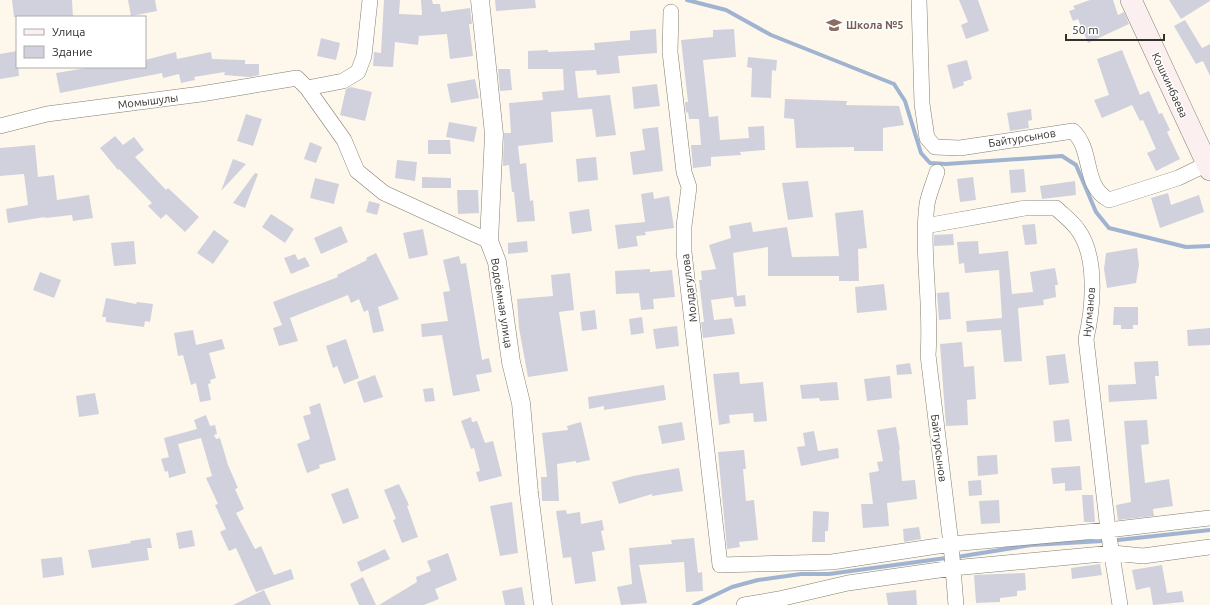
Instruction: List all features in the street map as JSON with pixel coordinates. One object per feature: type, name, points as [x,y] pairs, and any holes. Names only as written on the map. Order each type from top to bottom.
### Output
[{"type":"main road","name":"Кошкинбаева","points":[[1131,0],[1208,167]]},
{"type":"street","name":"Момышулы","points":[[0,126],[47,114],[201,94],[302,83],[343,81],[358,72],[364,56],[370,0]]},
{"type":"street","name":"Водоёмная улица","points":[[480,0],[494,134],[489,241],[497,262],[511,362],[522,403],[529,493],[543,605]]},
{"type":"street","name":"Байтурсынов","points":[[919,0],[922,104],[927,138],[935,146],[960,148],[1073,131],[1083,145],[1091,179],[1100,196],[1109,200],[1208,167]]},
{"type":"street","name":"Молдагулова","points":[[671,12],[670,52],[684,172],[688,187],[684,226],[684,252],[720,565],[832,562],[951,544]]},
{"type":"street","points":[[302,83],[344,140],[357,171],[384,193],[489,241]]},
{"type":"street","name":"Байтурсынов","points":[[937,172],[928,202],[925,226],[930,327],[928,355],[951,544],[956,605]]},
{"type":"street","name":"Нугманов","points":[[925,226],[1025,208],[1056,208],[1079,231],[1088,254],[1092,278],[1091,317],[1086,339],[1108,530],[1113,553],[1120,605]]},
{"type":"street","points":[[951,544],[1108,530],[1210,518]]},
{"type":"street","points":[[744,605],[779,602],[848,583],[953,568],[1113,553],[1143,556],[1210,547]]},
{"type":"building","points":[[12,0],[72,0],[73,16],[14,17]]},
{"type":"building","points":[[128,0],[155,0],[157,11],[131,16]]},
{"type":"building","points":[[384,0],[400,0],[399,14],[422,15],[421,0],[432,0],[433,4],[440,4],[441,12],[470,8],[472,24],[469,24],[473,56],[450,59],[447,34],[419,36],[418,45],[395,42],[393,67],[373,66],[374,52],[381,53]]},
{"type":"building","points":[[495,0],[535,0],[536,8],[496,11]]},
{"type":"building","points":[[959,0],[978,0],[989,31],[966,39],[961,25],[968,22]]},
{"type":"building","points":[[1090,0],[1113,0],[1118,15],[1124,12],[1129,24],[1088,43],[1078,19],[1073,21],[1069,11],[1075,9],[1073,6]]},
{"type":"building","points":[[1169,0],[1210,0],[1210,1],[1181,19]]},
{"type":"building","points":[[1185,20],[1202,48],[1210,44],[1210,76],[1203,61],[1196,64],[1174,26]]},
{"type":"building","points":[[656,29],[657,53],[618,56],[620,73],[597,75],[596,70],[575,71],[578,98],[610,95],[616,135],[596,137],[592,109],[551,112],[553,142],[518,146],[520,164],[526,163],[530,201],[533,200],[535,221],[517,222],[509,165],[503,166],[504,133],[511,133],[509,103],[543,100],[542,92],[564,90],[563,69],[528,69],[528,51],[548,50],[548,52],[595,50],[594,43],[630,40],[630,31]]},
{"type":"building","points":[[734,29],[736,57],[703,60],[709,117],[718,116],[720,140],[749,138],[748,127],[764,126],[765,150],[740,152],[741,155],[711,157],[711,166],[693,168],[691,145],[701,145],[699,119],[689,119],[688,112],[686,113],[685,102],[688,102],[681,40],[713,37],[713,30]]},
{"type":"building","points":[[321,38],[340,43],[336,60],[317,56]]},
{"type":"building","points":[[1122,50],[1140,95],[1149,91],[1159,114],[1162,113],[1170,130],[1167,132],[1180,159],[1156,171],[1147,153],[1156,149],[1143,120],[1140,121],[1132,105],[1102,118],[1094,100],[1109,95],[1097,59]]},
{"type":"building","points":[[16,51],[16,68],[18,68],[19,76],[0,79],[0,54]]},
{"type":"building","points":[[176,52],[177,59],[211,52],[212,59],[245,60],[245,64],[259,64],[259,75],[250,77],[224,75],[225,72],[194,77],[195,80],[181,83],[179,74],[163,78],[162,73],[60,93],[56,73],[86,68],[146,68],[146,60]]},
{"type":"building","points":[[748,57],[777,60],[776,71],[772,70],[771,98],[751,97],[752,68],[747,67]]},
{"type":"building","points":[[967,60],[972,79],[963,82],[964,85],[953,89],[947,65]]},
{"type":"building","points":[[498,69],[510,69],[512,90],[500,91]]},
{"type":"building","points":[[475,79],[479,98],[451,103],[447,84]]},
{"type":"building","points":[[657,84],[660,106],[634,109],[632,87]]},
{"type":"building","points":[[351,87],[372,92],[365,121],[340,115],[346,89]]},
{"type":"building","points":[[785,99],[847,101],[846,105],[899,106],[904,125],[883,128],[883,151],[854,151],[854,147],[796,148],[794,119],[784,118]]},
{"type":"building","points":[[1031,109],[1032,120],[1028,121],[1029,128],[1010,131],[1007,113]]},
{"type":"building","points":[[246,114],[262,119],[253,146],[237,141]]},
{"type":"building","points":[[449,122],[477,127],[474,142],[446,137]]},
{"type":"building","points":[[658,127],[663,171],[633,175],[630,152],[645,150],[642,129]]},
{"type":"building","points":[[115,136],[123,145],[134,137],[144,150],[135,157],[166,190],[168,188],[199,217],[185,232],[166,214],[161,219],[148,206],[152,203],[119,169],[118,170],[100,148]]},
{"type":"building","points":[[428,140],[450,140],[451,154],[428,154]]},
{"type":"building","points":[[310,142],[322,147],[316,163],[304,159]]},
{"type":"building","points":[[35,145],[38,177],[54,175],[57,200],[89,195],[93,218],[73,221],[72,215],[45,217],[8,223],[6,209],[28,205],[24,174],[0,176],[0,148]]},
{"type":"building","points":[[596,157],[598,180],[578,182],[576,159]]},
{"type":"building","points":[[233,159],[246,164],[221,191]]},
{"type":"building","points":[[397,160],[417,162],[415,181],[395,178]]},
{"type":"building","points":[[1024,169],[1026,192],[1011,193],[1009,170]]},
{"type":"building","points":[[255,173],[258,174],[245,208],[233,203]]},
{"type":"building","points":[[422,177],[451,178],[451,188],[422,188]]},
{"type":"building","points":[[973,177],[976,200],[960,202],[957,179]]},
{"type":"building","points":[[315,178],[339,184],[334,204],[310,198]]},
{"type":"building","points":[[808,181],[813,217],[788,220],[782,183]]},
{"type":"building","points":[[1075,181],[1076,195],[1042,199],[1040,186]]},
{"type":"building","points":[[457,190],[478,190],[479,213],[458,214]]},
{"type":"building","points":[[653,192],[654,199],[669,196],[674,228],[645,232],[646,235],[636,236],[638,246],[618,249],[615,225],[645,222],[641,194]]},
{"type":"building","points":[[1168,193],[1171,205],[1199,195],[1204,212],[1160,228],[1151,198]]},
{"type":"building","points":[[369,201],[380,204],[377,215],[366,212]]},
{"type":"building","points":[[589,209],[592,231],[572,234],[569,212]]},
{"type":"building","points":[[863,210],[867,248],[858,249],[859,281],[839,281],[839,276],[768,276],[768,247],[733,253],[737,296],[745,295],[746,306],[735,307],[733,297],[711,300],[714,320],[732,318],[735,334],[703,338],[701,322],[704,322],[699,280],[702,280],[701,271],[716,269],[709,245],[731,238],[729,226],[751,222],[753,232],[787,227],[792,257],[839,256],[835,213]]},
{"type":"building","points":[[271,214],[294,229],[285,243],[262,227]]},
{"type":"building","points":[[1035,224],[1037,244],[1025,245],[1022,225]]},
{"type":"building","points":[[341,226],[348,242],[321,254],[314,238]]},
{"type":"building","points":[[423,229],[428,255],[409,259],[403,233]]},
{"type":"building","points":[[214,230],[229,241],[213,264],[197,253]]},
{"type":"building","points":[[953,234],[954,245],[934,246],[934,235]]},
{"type":"building","points":[[134,241],[136,264],[114,266],[111,243]]},
{"type":"building","points":[[527,241],[528,252],[508,254],[508,243]]},
{"type":"building","points":[[978,241],[979,254],[1008,251],[1012,294],[1033,292],[1030,272],[1055,268],[1058,285],[1055,285],[1056,297],[1043,300],[1044,305],[1018,308],[1022,361],[1004,362],[1001,330],[967,332],[966,321],[1002,318],[999,270],[965,273],[964,263],[959,264],[957,242]]},
{"type":"building","points":[[1137,248],[1139,265],[1136,283],[1107,288],[1104,269],[1106,253]]},
{"type":"building","points":[[376,253],[399,299],[378,307],[384,331],[373,333],[368,310],[364,312],[359,299],[351,303],[348,295],[290,318],[298,341],[279,346],[273,328],[282,325],[273,302],[338,277],[337,275],[367,260],[366,258]]},
{"type":"building","points":[[295,254],[298,260],[305,257],[310,266],[291,274],[284,258]]},
{"type":"building","points":[[459,256],[461,264],[466,263],[482,360],[489,358],[492,372],[476,375],[480,391],[453,396],[442,335],[422,337],[421,324],[448,321],[443,292],[450,291],[443,260]]},
{"type":"building","points":[[650,269],[650,272],[672,270],[675,297],[653,299],[654,309],[641,310],[639,293],[616,294],[615,271]]},
{"type":"building","points":[[40,272],[61,280],[54,298],[33,290]]},
{"type":"building","points":[[570,273],[574,310],[559,312],[568,371],[528,377],[519,328],[517,299],[553,296],[551,275]]},
{"type":"building","points":[[884,284],[887,310],[857,313],[855,287]]},
{"type":"building","points":[[949,292],[951,319],[939,320],[937,293]]},
{"type":"building","points":[[106,298],[136,304],[137,302],[153,304],[150,322],[145,321],[144,327],[106,322],[106,317],[102,317]]},
{"type":"building","points":[[1114,307],[1138,307],[1138,325],[1133,325],[1133,329],[1121,329],[1121,325],[1113,325]]},
{"type":"building","points":[[595,310],[597,329],[582,331],[580,312]]},
{"type":"building","points":[[642,317],[644,333],[631,335],[629,319]]},
{"type":"building","points":[[677,326],[679,346],[656,349],[653,329]]},
{"type":"building","points":[[1210,328],[1210,345],[1188,346],[1187,330]]},
{"type":"building","points":[[193,330],[196,345],[222,339],[225,349],[209,353],[216,378],[210,380],[211,383],[208,384],[211,400],[200,402],[196,383],[191,385],[183,355],[178,356],[174,333]]},
{"type":"building","points":[[346,339],[359,378],[344,384],[337,366],[333,368],[326,346]]},
{"type":"building","points":[[962,342],[964,367],[974,366],[976,399],[967,400],[968,425],[946,426],[940,344]]},
{"type":"building","points":[[1065,354],[1069,383],[1049,385],[1046,356]]},
{"type":"building","points":[[1158,361],[1159,376],[1155,376],[1157,399],[1109,402],[1108,385],[1136,384],[1134,362]]},
{"type":"building","points":[[910,363],[912,374],[897,375],[896,365]]},
{"type":"building","points":[[739,372],[740,384],[763,382],[767,421],[754,422],[753,413],[729,415],[730,423],[719,425],[713,374]]},
{"type":"building","points":[[375,375],[383,397],[364,403],[357,382]]},
{"type":"building","points":[[890,376],[892,398],[867,401],[864,379]]},
{"type":"building","points":[[837,382],[839,400],[820,401],[819,398],[802,399],[800,385]]},
{"type":"building","points":[[664,385],[666,400],[604,410],[604,406],[589,409],[588,397]]},
{"type":"building","points":[[433,388],[435,401],[425,402],[423,389]]},
{"type":"building","points":[[95,393],[99,414],[79,417],[76,396]]},
{"type":"building","points":[[320,403],[336,460],[319,465],[320,468],[307,473],[297,444],[310,439],[303,416],[311,414],[309,407]]},
{"type":"building","points":[[206,415],[210,426],[215,425],[217,434],[214,435],[216,439],[220,438],[228,465],[238,488],[235,489],[244,509],[236,513],[255,549],[261,546],[274,575],[291,569],[294,579],[256,592],[236,548],[229,551],[220,532],[226,529],[215,505],[218,504],[206,478],[212,476],[201,438],[178,444],[186,473],[169,478],[168,471],[165,472],[161,459],[169,457],[164,438],[197,429],[194,420]]},
{"type":"building","points":[[471,417],[472,422],[477,421],[485,443],[493,441],[502,476],[479,482],[476,472],[480,471],[474,448],[471,449],[461,421]]},
{"type":"building","points":[[1069,419],[1072,441],[1055,442],[1053,421]]},
{"type":"building","points":[[1147,420],[1149,444],[1141,445],[1145,483],[1169,479],[1173,506],[1153,509],[1154,516],[1118,520],[1116,505],[1131,502],[1124,421]]},
{"type":"building","points":[[581,422],[590,460],[576,463],[576,461],[557,464],[559,501],[542,501],[541,477],[547,477],[542,433],[568,430],[567,426]]},
{"type":"building","points":[[682,422],[685,440],[662,444],[658,426]]},
{"type":"building","points":[[896,427],[900,450],[902,481],[915,480],[917,499],[887,503],[889,526],[863,528],[861,504],[873,504],[869,473],[879,471],[877,462],[883,461],[877,430]]},
{"type":"building","points":[[814,431],[818,451],[838,448],[839,458],[801,466],[797,447],[805,446],[803,433]]},
{"type":"building","points":[[744,450],[746,469],[743,469],[746,501],[754,500],[758,540],[739,542],[740,547],[727,549],[718,452]]},
{"type":"building","points":[[997,455],[998,474],[978,476],[977,456]]},
{"type":"building","points":[[1080,466],[1082,490],[1065,491],[1065,483],[1053,484],[1051,468]]},
{"type":"building","points":[[679,468],[683,491],[652,496],[652,494],[619,504],[612,482],[633,476]]},
{"type":"building","points":[[981,480],[982,495],[969,496],[968,481]]},
{"type":"building","points":[[399,484],[409,505],[407,506],[418,537],[402,543],[393,520],[396,519],[384,490]]},
{"type":"building","points":[[348,488],[359,518],[343,524],[331,494]]},
{"type":"building","points":[[1082,495],[1093,495],[1095,522],[1084,522]]},
{"type":"building","points":[[999,500],[1000,523],[981,524],[979,501]]},
{"type":"building","points":[[512,502],[518,553],[500,556],[490,506]]},
{"type":"building","points":[[566,510],[567,514],[580,512],[581,524],[602,520],[604,530],[601,531],[605,550],[592,552],[596,581],[575,584],[571,557],[563,558],[556,511]]},
{"type":"building","points":[[813,511],[829,512],[828,531],[825,531],[825,542],[812,542]]},
{"type":"building","points":[[919,527],[921,539],[904,542],[903,529]]},
{"type":"building","points":[[192,530],[195,546],[179,549],[176,533]]},
{"type":"building","points":[[150,538],[152,548],[147,548],[149,560],[92,568],[88,550],[131,543],[130,541]]},
{"type":"building","points":[[694,538],[698,573],[702,572],[703,591],[686,592],[684,562],[639,565],[647,603],[621,605],[617,587],[632,584],[629,548],[672,544],[671,540]]},
{"type":"building","points":[[385,549],[390,559],[361,572],[357,562]]},
{"type":"building","points":[[448,553],[457,580],[435,589],[439,599],[424,605],[379,605],[417,582],[416,577],[431,571],[427,561]]},
{"type":"building","points":[[62,557],[64,575],[43,578],[41,559]]},
{"type":"building","points":[[1100,564],[1102,575],[1072,579],[1071,568]]},
{"type":"building","points":[[1162,565],[1167,593],[1182,591],[1184,602],[1153,605],[1150,587],[1136,590],[1132,570]]},
{"type":"building","points":[[1025,573],[1026,590],[1017,591],[1017,596],[1000,598],[1000,602],[976,603],[974,575]]},
{"type":"building","points":[[363,577],[376,605],[359,605],[350,584]]},
{"type":"building","points":[[522,587],[525,605],[505,605],[502,591]]},
{"type":"building","points":[[264,590],[271,605],[233,605]]},
{"type":"building","points":[[916,590],[917,605],[888,605],[886,593]]},
{"type":"waterway","points":[[687,0],[726,10],[771,35],[894,84],[905,101],[921,153],[930,163],[946,164],[1062,156],[1076,165],[1096,212],[1109,228],[1186,247],[1210,246]]},
{"type":"waterway","points":[[1118,540],[1210,530]]},
{"type":"waterway","points":[[957,557],[1031,545],[1103,541]]},
{"type":"waterway","points":[[694,605],[732,587],[758,580],[801,574],[829,574],[946,558]]},
{"type":"place","name":"Школа №5","points":[[834,25]]}]
